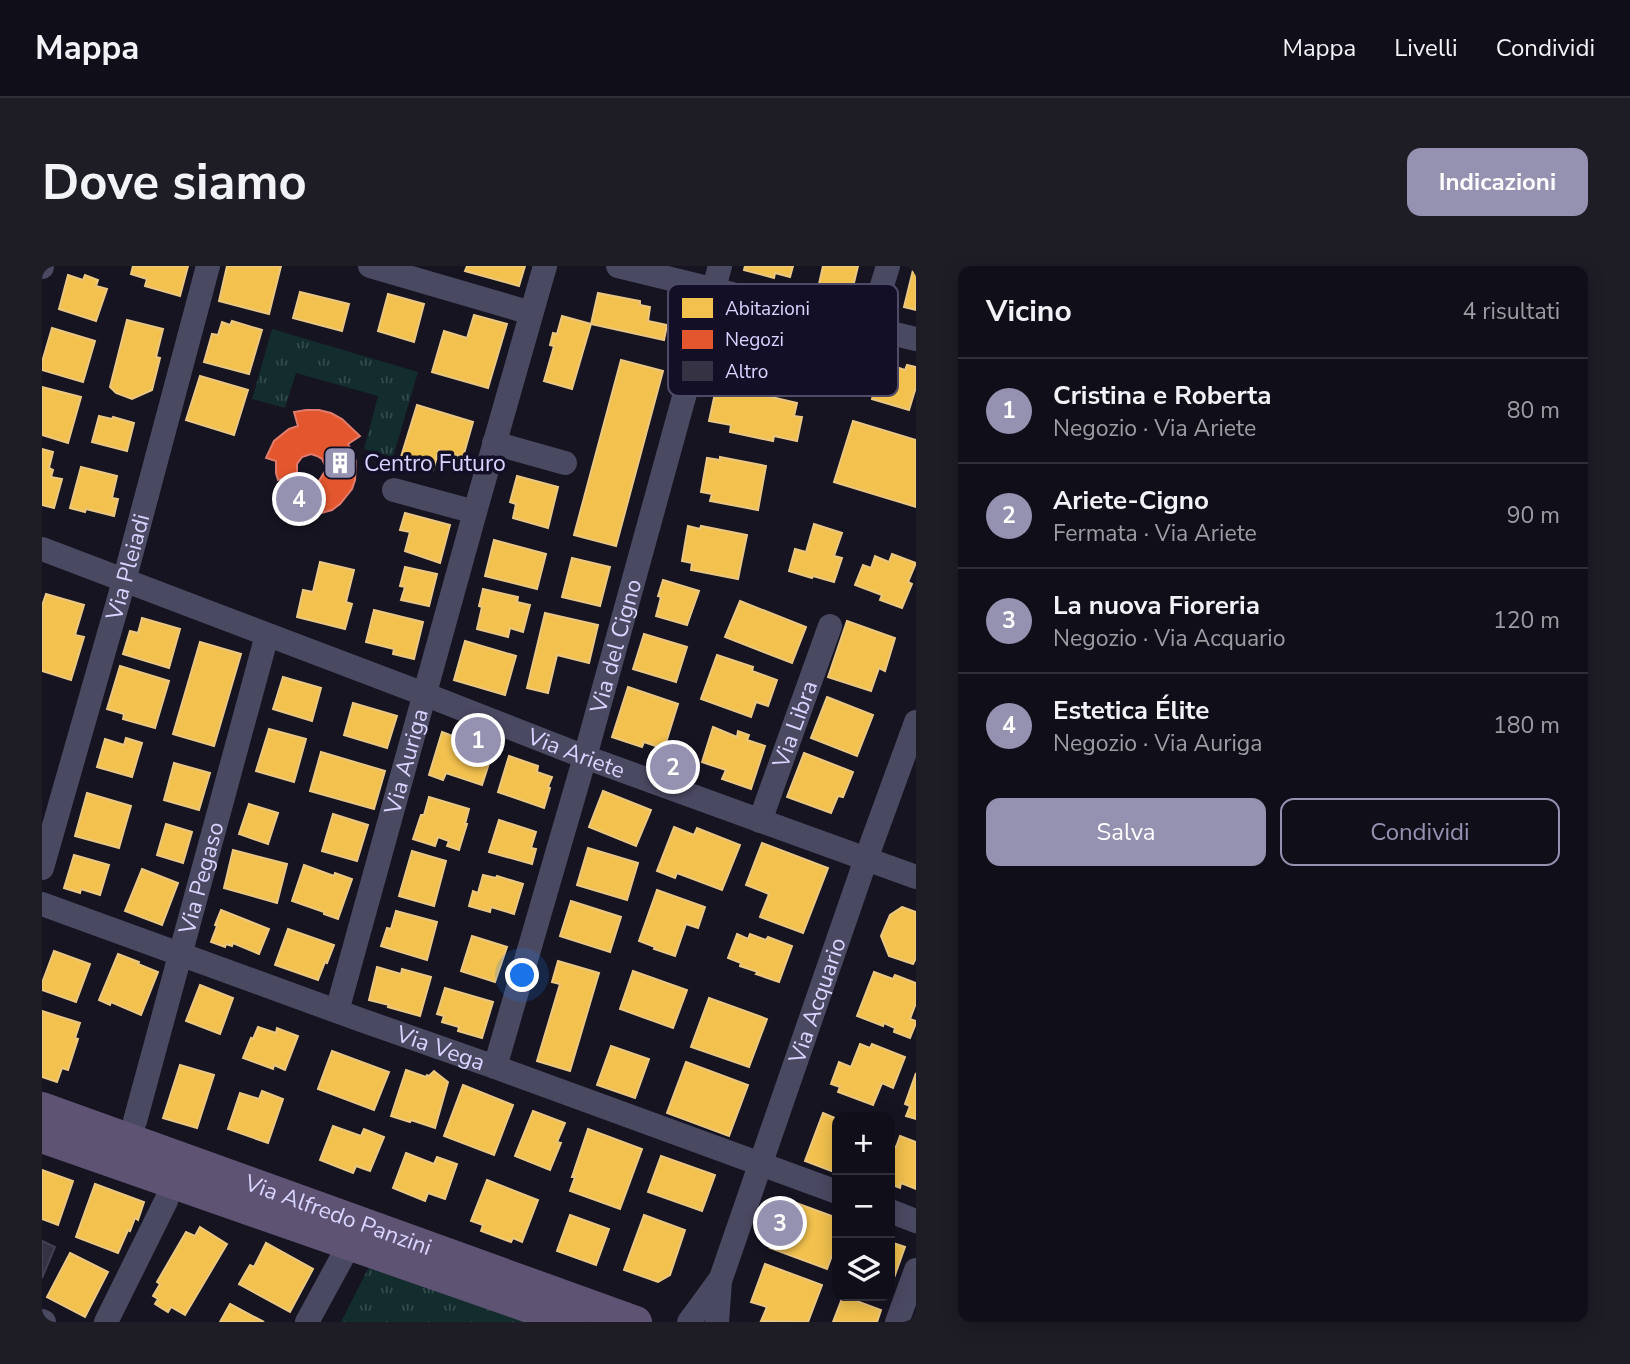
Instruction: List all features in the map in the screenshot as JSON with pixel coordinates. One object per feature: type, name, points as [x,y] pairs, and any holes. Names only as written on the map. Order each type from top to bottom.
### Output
[{"type":"main road","name":"Via Alfredo Panzini","points":[[42,1108],[636,1322]]},
{"type":"main road","name":"Via Alfredo Panzini","points":[[42,1137],[572,1322]]},
{"type":"street","name":"Via Pleiadi","points":[[42,868],[124,582],[208,266]]},
{"type":"street","points":[[373,266],[531,313]]},
{"type":"street","name":"Via Auriga","points":[[337,1011],[545,266]]},
{"type":"street","points":[[618,266],[690,284]]},
{"type":"street","name":"Via del Cigno","points":[[716,284],[720,266]]},
{"type":"street","points":[[882,284],[888,266]]},
{"type":"street","points":[[898,335],[916,339]]},
{"type":"street","name":"Via del Cigno","points":[[495,1067],[585,757],[685,396]]},
{"type":"street","points":[[494,443],[565,463]]},
{"type":"street","points":[[394,490],[475,512]]},
{"type":"street","name":"Via Ariete","points":[[42,550],[585,757],[916,877]]},
{"type":"street","name":"Via Libra","points":[[760,821],[830,626]]},
{"type":"street","name":"Via Pegaso","points":[[135,1121],[267,635]]},
{"type":"street","name":"Via Acquario","points":[[716,1322],[720,1281],[916,722]]},
{"type":"street","name":"Via Vega","points":[[42,904],[832,1190]]},
{"type":"street","points":[[106,1322],[166,1201]]},
{"type":"street","points":[[895,1213],[916,1221]]},
{"type":"street","points":[[307,1322],[349,1245]]},
{"type":"street","points":[[897,1322],[916,1270]]},
{"type":"street","name":"Via Acquario","points":[[689,1322],[720,1281]]},
{"type":"green space","points":[[272,329],[418,372],[393,457],[364,449],[378,396],[296,373],[285,408],[252,399]]},
{"type":"green space","points":[[369,1267],[534,1322],[341,1322]]},
{"type":"building: Abitazioni","points":[[133,266],[188,266],[180,296],[145,286],[147,279],[131,274]]},
{"type":"building: Abitazioni","points":[[227,266],[281,266],[269,314],[219,301]]},
{"type":"building: Abitazioni","points":[[467,266],[525,266],[519,286],[465,271]]},
{"type":"building: Abitazioni","points":[[745,266],[793,266],[790,277],[775,273],[774,278],[744,270]]},
{"type":"building: Abitazioni","points":[[823,266],[858,266],[854,284],[819,284]]},
{"type":"building: Abitazioni","points":[[916,266],[916,310],[904,307]]},
{"type":"building: Abitazioni","points":[[68,275],[83,280],[85,275],[98,280],[96,286],[107,289],[96,321],[59,309]]},
{"type":"building: Abitazioni","points":[[300,292],[349,304],[342,331],[293,318]]},
{"type":"building: Abitazioni","points":[[598,293],[640,301],[640,305],[650,307],[648,321],[667,325],[664,340],[591,324]]},
{"type":"building: Abitazioni","points":[[388,294],[424,304],[414,342],[378,331]]},
{"type":"building: Abitazioni","points":[[474,315],[507,324],[488,388],[432,372],[444,331],[467,338]]},
{"type":"building: Abitazioni","points":[[562,316],[591,324],[572,389],[544,381],[554,346],[550,345],[553,333],[557,334]]},
{"type":"building: Abitazioni","points":[[127,320],[163,329],[156,357],[160,358],[152,390],[132,399],[116,393],[110,387]]},
{"type":"building: Abitazioni","points":[[232,321],[262,330],[249,374],[204,362],[212,334],[218,335],[222,322],[230,325]]},
{"type":"building: Abitazioni","points":[[52,328],[95,341],[83,382],[42,370]]},
{"type":"building: Abitazioni","points":[[621,360],[663,371],[616,546],[574,535]]},
{"type":"building: Abitazioni","points":[[907,365],[916,367],[916,387],[909,410],[872,399],[873,396],[898,396],[898,368],[905,370]]},
{"type":"building: Abitazioni","points":[[200,376],[248,390],[234,435],[186,420]]},
{"type":"building: Abitazioni","points":[[42,387],[81,397],[68,443],[42,435]]},
{"type":"building: Abitazioni","points":[[714,396],[768,396],[797,403],[794,416],[802,417],[797,441],[774,436],[773,441],[730,432],[731,425],[709,421]]},
{"type":"building: Abitazioni","points":[[417,405],[473,422],[463,457],[439,450],[433,470],[400,460]]},
{"type":"building: Abitazioni","points":[[99,416],[134,423],[127,451],[92,442]]},
{"type":"building: Abitazioni","points":[[853,421],[916,440],[916,507],[834,482]]},
{"type":"building: Abitazioni","points":[[42,449],[53,452],[49,468],[53,470],[51,477],[62,479],[54,508],[42,505]]},
{"type":"building: Abitazioni","points":[[439,450],[463,457],[460,465],[436,458]]},
{"type":"building: Abitazioni","points":[[720,457],[766,466],[758,510],[710,501],[712,494],[701,492],[707,458],[720,460]]},
{"type":"building: Abitazioni","points":[[81,467],[117,476],[112,498],[118,499],[114,516],[70,508]]},
{"type":"building: Abitazioni","points":[[517,476],[558,487],[548,528],[513,518],[516,504],[510,502]]},
{"type":"building: Abitazioni","points":[[405,513],[450,525],[440,563],[405,551],[410,532],[400,530]]},
{"type":"building: Abitazioni","points":[[814,524],[842,533],[834,556],[842,558],[834,582],[789,571],[795,549],[806,552]]},
{"type":"building: Abitazioni","points":[[688,526],[747,535],[738,579],[691,570],[692,563],[682,561]]},
{"type":"building: Abitazioni","points":[[494,540],[546,554],[537,589],[485,576]]},
{"type":"building: Abitazioni","points":[[892,554],[916,563],[908,582],[912,584],[902,608],[880,600],[882,595],[855,585],[863,565],[871,568],[875,556],[889,562]]},
{"type":"building: Abitazioni","points":[[572,558],[610,567],[600,606],[562,597]]},
{"type":"building: Abitazioni","points":[[320,562],[354,570],[346,602],[352,604],[345,629],[297,617],[303,590],[313,592]]},
{"type":"building: Abitazioni","points":[[405,567],[437,574],[429,606],[401,600],[405,587],[400,586]]},
{"type":"building: Abitazioni","points":[[663,580],[699,591],[687,625],[656,616]]},
{"type":"building: Abitazioni","points":[[483,589],[518,597],[517,602],[530,605],[523,632],[510,628],[508,637],[477,629]]},
{"type":"building: Abitazioni","points":[[46,594],[84,605],[75,635],[84,637],[71,680],[42,671],[42,606]]},
{"type":"building: Abitazioni","points":[[740,601],[806,627],[792,663],[725,637]]},
{"type":"building: Abitazioni","points":[[374,610],[423,622],[414,659],[393,654],[394,649],[366,642]]},
{"type":"building: Abitazioni","points":[[545,613],[598,625],[589,663],[557,655],[548,693],[527,688]]},
{"type":"building: Abitazioni","points":[[142,618],[180,629],[169,668],[123,654],[130,631],[138,633]]},
{"type":"building: Abitazioni","points":[[847,621],[895,638],[885,671],[879,668],[871,691],[828,677]]},
{"type":"building: Abitazioni","points":[[644,634],[687,647],[676,682],[633,669]]},
{"type":"building: Abitazioni","points":[[465,641],[516,656],[505,695],[454,680]]},
{"type":"building: Abitazioni","points":[[200,642],[241,654],[214,746],[173,734]]},
{"type":"building: Abitazioni","points":[[717,655],[753,667],[752,671],[777,680],[768,706],[756,702],[751,717],[701,699]]},
{"type":"building: Abitazioni","points":[[120,666],[169,681],[155,728],[123,719],[124,714],[107,709]]},
{"type":"building: Abitazioni","points":[[283,677],[321,688],[312,721],[273,709]]},
{"type":"building: Abitazioni","points":[[628,687],[678,704],[664,749],[644,742],[642,747],[612,737]]},
{"type":"building: Abitazioni","points":[[827,697],[873,715],[857,756],[811,738]]},
{"type":"building: Abitazioni","points":[[353,703],[397,716],[387,748],[344,735]]},
{"type":"building: Abitazioni","points":[[713,727],[737,737],[738,731],[749,735],[747,740],[765,746],[751,789],[722,779],[726,770],[702,762]]},
{"type":"building: Abitazioni","points":[[269,729],[306,739],[294,782],[256,771]]},
{"type":"building: Abitazioni","points":[[442,732],[493,751],[482,785],[446,773],[443,780],[429,775]]},
{"type":"building: Abitazioni","points":[[126,738],[142,743],[132,777],[97,767],[105,739],[124,745]]},
{"type":"building: Abitazioni","points":[[321,752],[385,771],[374,809],[310,791]]},
{"type":"building: Abitazioni","points":[[804,753],[853,772],[843,797],[838,796],[831,813],[787,797]]},
{"type":"building: Abitazioni","points":[[509,756],[538,766],[537,772],[552,777],[544,808],[498,792]]},
{"type":"building: Abitazioni","points":[[174,763],[210,773],[199,810],[164,800]]},
{"type":"building: Abitazioni","points":[[603,791],[651,810],[636,846],[589,827]]},
{"type":"building: Abitazioni","points":[[87,793],[131,806],[119,848],[75,836]]},
{"type":"building: Abitazioni","points":[[429,797],[469,809],[459,850],[447,846],[449,841],[438,837],[435,846],[413,839]]},
{"type":"building: Abitazioni","points":[[249,804],[278,813],[268,844],[239,834]]},
{"type":"building: Abitazioni","points":[[333,814],[368,825],[357,861],[322,851]]},
{"type":"building: Abitazioni","points":[[499,820],[536,832],[531,848],[536,849],[532,864],[489,852]]},
{"type":"building: Abitazioni","points":[[166,824],[192,832],[183,863],[157,855]]},
{"type":"building: Abitazioni","points":[[674,827],[694,835],[697,828],[740,845],[722,890],[677,873],[675,878],[657,871]]},
{"type":"building: Abitazioni","points":[[762,843],[828,868],[803,933],[760,917],[769,894],[746,885]]},
{"type":"building: Abitazioni","points":[[588,848],[638,863],[627,900],[577,885]]},
{"type":"building: Abitazioni","points":[[233,850],[287,864],[277,903],[224,888]]},
{"type":"building: Abitazioni","points":[[412,851],[446,861],[434,906],[399,896]]},
{"type":"building: Abitazioni","points":[[74,855],[109,865],[100,895],[81,889],[80,893],[64,888]]},
{"type":"building: Abitazioni","points":[[304,865],[334,876],[335,873],[352,879],[338,919],[292,901]]},
{"type":"building: Abitazioni","points":[[142,869],[178,883],[162,925],[125,911]]},
{"type":"building: Abitazioni","points":[[483,875],[523,884],[514,914],[491,907],[490,912],[469,906],[473,891],[478,893]]},
{"type":"building: Abitazioni","points":[[657,890],[705,907],[698,928],[686,924],[675,956],[639,941]]},
{"type":"building: Abitazioni","points":[[571,901],[621,917],[610,952],[560,936]]},
{"type":"building: Abitazioni","points":[[902,907],[916,912],[916,958],[913,964],[889,956],[881,936],[890,915]]},
{"type":"building: Abitazioni","points":[[221,910],[269,929],[259,954],[233,943],[232,946],[226,944],[225,947],[211,942]]},
{"type":"building: Abitazioni","points":[[396,911],[437,922],[427,960],[381,946],[387,928],[391,929]]},
{"type":"building: Abitazioni","points":[[288,929],[334,945],[318,980],[275,965]]},
{"type":"building: Abitazioni","points":[[737,934],[748,939],[750,934],[766,940],[768,937],[792,946],[779,982],[756,974],[758,972],[740,966],[741,963],[728,958]]},
{"type":"building: Abitazioni","points":[[472,936],[507,947],[495,982],[461,971]]},
{"type":"building: Abitazioni","points":[[54,951],[90,964],[76,1002],[42,990]]},
{"type":"building: Abitazioni","points":[[118,954],[158,972],[141,1015],[111,1002],[110,1005],[99,1000]]},
{"type":"building: Abitazioni","points":[[558,961],[599,973],[570,1071],[537,1061],[560,984],[552,982]]},
{"type":"building: Abitazioni","points":[[377,967],[401,974],[402,969],[431,977],[420,1016],[369,1000]]},
{"type":"building: Abitazioni","points":[[633,971],[687,990],[673,1028],[620,1009]]},
{"type":"building: Abitazioni","points":[[874,972],[893,979],[895,975],[916,983],[916,1003],[910,1019],[916,1023],[910,1038],[894,1032],[895,1028],[884,1023],[883,1026],[857,1016]]},
{"type":"building: Abitazioni","points":[[200,985],[233,998],[220,1034],[186,1021]]},
{"type":"building: Abitazioni","points":[[445,988],[493,1002],[482,1038],[458,1031],[459,1027],[442,1022],[444,1016],[437,1014]]},
{"type":"building: Abitazioni","points":[[709,998],[767,1019],[749,1067],[691,1047]]},
{"type":"building: Abitazioni","points":[[42,1011],[80,1023],[68,1070],[62,1068],[57,1082],[42,1077]]},
{"type":"building: Abitazioni","points":[[258,1027],[276,1033],[277,1028],[298,1036],[285,1070],[274,1065],[273,1069],[243,1058]]},
{"type":"building: Abitazioni","points":[[860,1044],[870,1048],[872,1044],[905,1057],[893,1088],[882,1083],[873,1105],[838,1092],[840,1087],[831,1084],[839,1062],[851,1067]]},
{"type":"building: Abitazioni","points":[[611,1046],[649,1059],[635,1098],[597,1085]]},
{"type":"building: Abitazioni","points":[[332,1051],[389,1072],[374,1110],[318,1089]]},
{"type":"building: Abitazioni","points":[[686,1062],[748,1085],[729,1136],[667,1113]]},
{"type":"building: Abitazioni","points":[[180,1065],[214,1075],[197,1128],[163,1118]]},
{"type":"building: Abitazioni","points":[[406,1070],[426,1077],[434,1071],[448,1082],[435,1128],[391,1116]]},
{"type":"building: Abitazioni","points":[[916,1073],[916,1119],[906,1116],[910,1106],[905,1104]]},
{"type":"building: Abitazioni","points":[[463,1085],[513,1105],[494,1155],[444,1136]]},
{"type":"building: Abitazioni","points":[[262,1091],[283,1099],[268,1143],[228,1129],[240,1093],[259,1099]]},
{"type":"building: Abitazioni","points":[[533,1111],[565,1123],[557,1142],[561,1143],[550,1170],[515,1156]]},
{"type":"building: Abitazioni","points":[[823,1113],[832,1117],[832,1171],[805,1161]]},
{"type":"building: Abitazioni","points":[[333,1126],[361,1136],[364,1129],[384,1137],[370,1171],[356,1166],[353,1173],[320,1160]]},
{"type":"building: Abitazioni","points":[[588,1129],[642,1149],[620,1209],[570,1191]]},
{"type":"building: Abitazioni","points":[[900,1136],[916,1142],[916,1189],[901,1183],[900,1188],[895,1186],[896,1147]]},
{"type":"building: Abitazioni","points":[[406,1153],[434,1164],[437,1157],[457,1164],[445,1199],[428,1193],[425,1201],[393,1188]]},
{"type":"building: Abitazioni","points":[[661,1156],[715,1175],[702,1211],[648,1192]]},
{"type":"building: Abitazioni","points":[[42,1170],[73,1181],[58,1225],[42,1219]]},
{"type":"building: Abitazioni","points":[[487,1180],[538,1200],[522,1242],[513,1238],[511,1242],[481,1231],[483,1225],[471,1221]]},
{"type":"building: Abitazioni","points":[[95,1184],[144,1202],[138,1220],[135,1218],[118,1253],[76,1237]]},
{"type":"building: Abitazioni","points":[[788,1200],[832,1216],[832,1256],[827,1269],[770,1248]]},
{"type":"building: Abitazioni","points":[[570,1215],[609,1229],[596,1265],[557,1251]]},
{"type":"building: Abitazioni","points":[[644,1215],[685,1230],[670,1275],[658,1282],[624,1270]]},
{"type":"building: Abitazioni","points":[[200,1227],[227,1244],[185,1315],[171,1307],[168,1312],[155,1304],[158,1299],[153,1296],[160,1284],[157,1282],[186,1232],[195,1236]]},
{"type":"building: Abitazioni","points":[[266,1243],[313,1269],[290,1312],[239,1284],[250,1265],[254,1267]]},
{"type":"building: Abitazioni","points":[[895,1244],[905,1247],[895,1275]]},
{"type":"building: Abitazioni","points":[[70,1253],[108,1272],[85,1317],[47,1297]]},
{"type":"building: Abitazioni","points":[[765,1264],[822,1285],[808,1322],[761,1321],[767,1307],[751,1302]]},
{"type":"building: Abitazioni","points":[[841,1301],[857,1301],[881,1310],[877,1322],[833,1322]]},
{"type":"building: Abitazioni","points":[[230,1304],[264,1322],[220,1322]]},
{"type":"building: Negozi","name":"Centro Futuro","points":[[306,410],[331,413],[342,419],[360,436],[348,444],[356,461],[352,489],[332,510],[314,515],[298,513],[301,502],[285,492],[302,480],[310,484],[319,481],[325,471],[322,459],[311,454],[302,457],[297,464],[297,473],[278,480],[276,461],[266,458],[274,441],[289,429],[298,426],[294,412]]},
{"type":"building: Altro","points":[[42,1241],[55,1247],[42,1278]]},
{"type":"place","name":"Centro Futuro","points":[[340,463]]},
{"type":"place","name":"Estetica Élite","points":[[299,499]]},
{"type":"place","name":"Cristina e Roberta","points":[[478,740]]},
{"type":"place","name":"Ariete-Cigno","points":[[673,767]]},
{"type":"place","name":"La nuova Fioreria","points":[[780,1223]]}]
